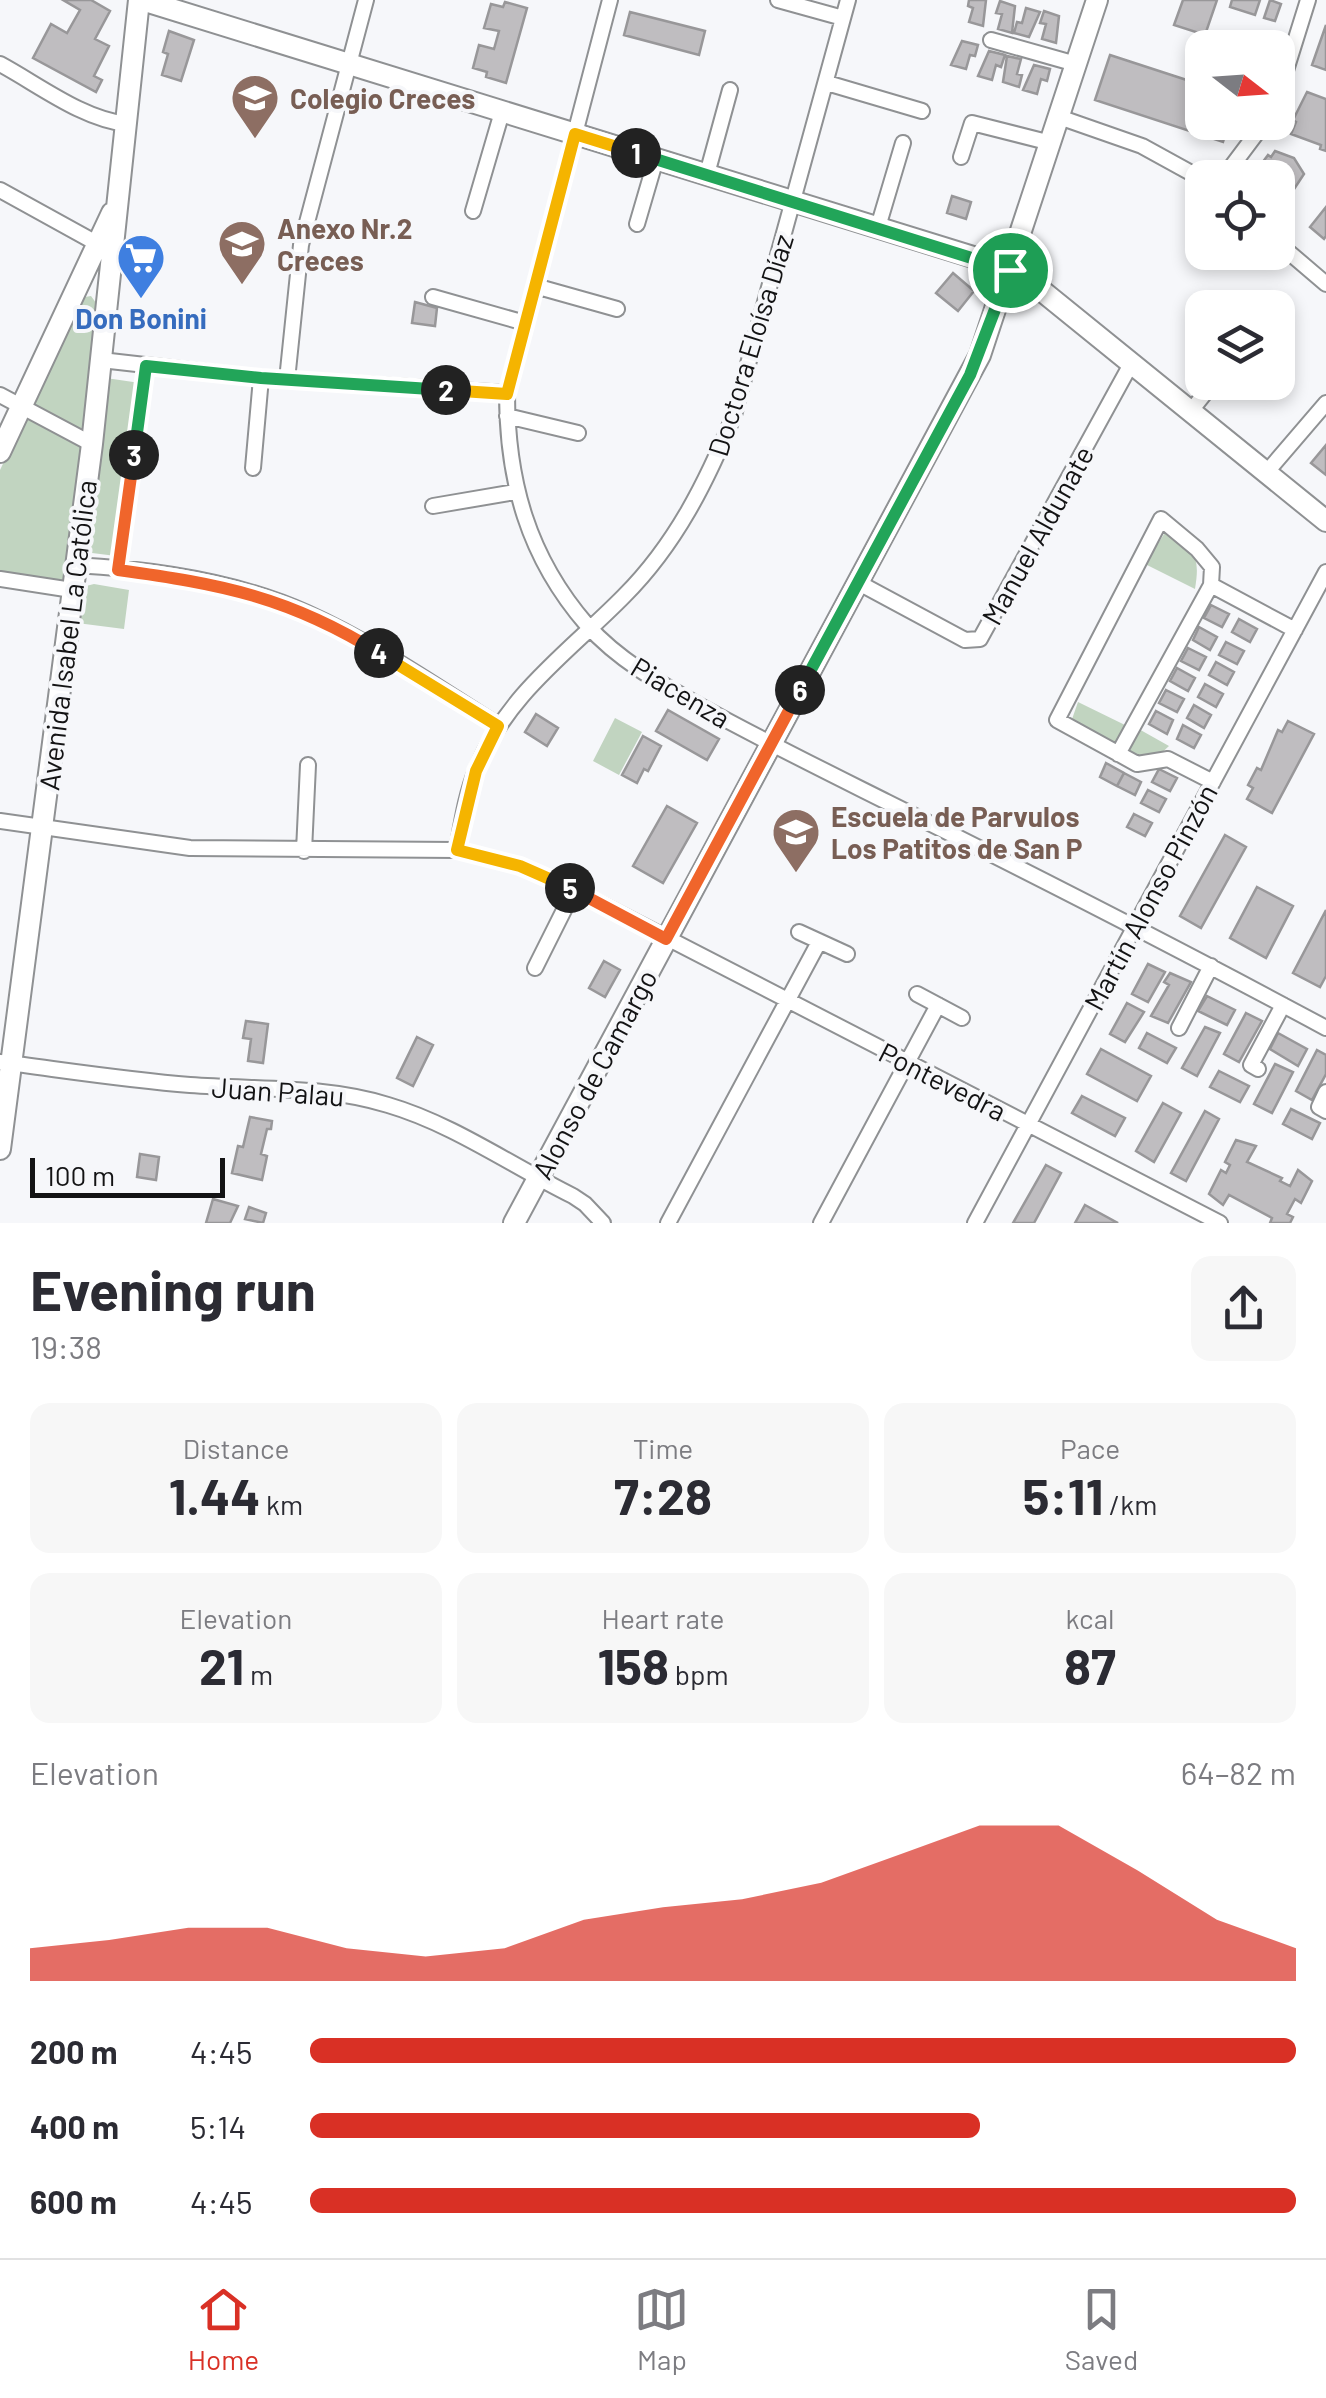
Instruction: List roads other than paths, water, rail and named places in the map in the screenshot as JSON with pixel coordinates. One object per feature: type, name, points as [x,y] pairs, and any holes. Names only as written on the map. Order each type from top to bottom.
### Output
[{"type":"street","points":[[140,0],[1010,270],[1031,282],[1326,521]]},
{"type":"street","name":"Avenida Isabel La Católica","points":[[0,1149],[6,1063],[42,828],[92,444],[140,0]]},
{"type":"street","points":[[287,380],[301,245],[366,0]]},
{"type":"street","name":"Piacenza","points":[[610,0],[507,394],[516,492],[545,565],[590,628],[643,672],[771,744],[1325,1024]]},
{"type":"street","points":[[778,0],[843,18]]},
{"type":"street","name":"Doctora Eloísa Díaz","points":[[457,850],[476,771],[498,726],[539,675],[625,596],[665,548],[694,505],[712,468],[734,414],[848,0]]},
{"type":"street","name":"Alonso de Camargo","points":[[514,1223],[980,356],[1097,0]]},
{"type":"street","points":[[1295,42],[1308,0]]},
{"type":"street","points":[[991,40],[1076,64]]},
{"type":"street","points":[[0,64],[86,112],[126,124]]},
{"type":"street","points":[[827,83],[922,112]]},
{"type":"street","points":[[708,174],[730,90]]},
{"type":"street","points":[[473,211],[502,112]]},
{"type":"street","points":[[1059,117],[1142,146],[1185,170]]},
{"type":"street","points":[[961,157],[972,123],[1050,143]]},
{"type":"street","points":[[878,227],[903,143]]},
{"type":"street","points":[[637,224],[656,159]]},
{"type":"street","points":[[0,190],[98,244]]},
{"type":"street","points":[[0,452],[120,198]]},
{"type":"street","points":[[1295,257],[1326,284]]},
{"type":"street","points":[[1308,267],[1326,269]]},
{"type":"street","points":[[535,286],[617,309]]},
{"type":"street","points":[[433,297],[525,322]]},
{"type":"street","points":[[101,360],[261,378],[507,394]]},
{"type":"street","name":"Manuel Aldunate","points":[[859,582],[966,640],[980,638],[1131,364]]},
{"type":"street","points":[[118,570],[146,366]]},
{"type":"street","points":[[253,468],[261,378]]},
{"type":"street","points":[[0,394],[92,444]]},
{"type":"street","points":[[1190,412],[1200,400]]},
{"type":"street","points":[[1266,473],[1326,403]]},
{"type":"street","points":[[507,416],[578,433]]},
{"type":"street","points":[[434,506],[516,492]]},
{"type":"street","points":[[1118,754],[1211,585],[1212,567],[1161,519],[1057,720],[1118,754],[1137,764],[1168,759],[1212,782]]},
{"type":"street","points":[[76,565],[228,586],[304,612],[347,633],[498,726]]},
{"type":"street","name":"Martín Alonso Pinzón","points":[[975,1223],[1326,572]]},
{"type":"street","points":[[0,579],[72,590]]},
{"type":"street","points":[[1211,585],[1295,630]]},
{"type":"street","points":[[304,850],[308,765]]},
{"type":"street","name":"Pontevedra","points":[[0,821],[190,848],[457,850],[520,866],[574,890],[1220,1223]]},
{"type":"street","points":[[535,968],[574,890]]},
{"type":"street","points":[[799,932],[846,954]]},
{"type":"street","points":[[668,1223],[819,942]]},
{"type":"street","points":[[1178,1028],[1212,966]]},
{"type":"street","points":[[917,994],[962,1018]]},
{"type":"street","points":[[822,1223],[938,1005]]},
{"type":"street","points":[[1258,1069],[1251,1065],[1283,1005]]},
{"type":"street","name":"Juan Palau","points":[[6,1063],[186,1084],[312,1089],[393,1106],[436,1124],[585,1204],[602,1223]]},
{"type":"street","points":[[1326,1092],[1318,1107],[1326,1111]]},
{"type":"place","name":"Colegio Creces","points":[[255,140]]},
{"type":"place","name":"Anexo Nr.2 Creces","points":[[242,286]]},
{"type":"place","name":"Don Bonini","points":[[141,300]]},
{"type":"place","name":"Escuela de Parvulos Los Patitos de San P","points":[[796,874]]}]
